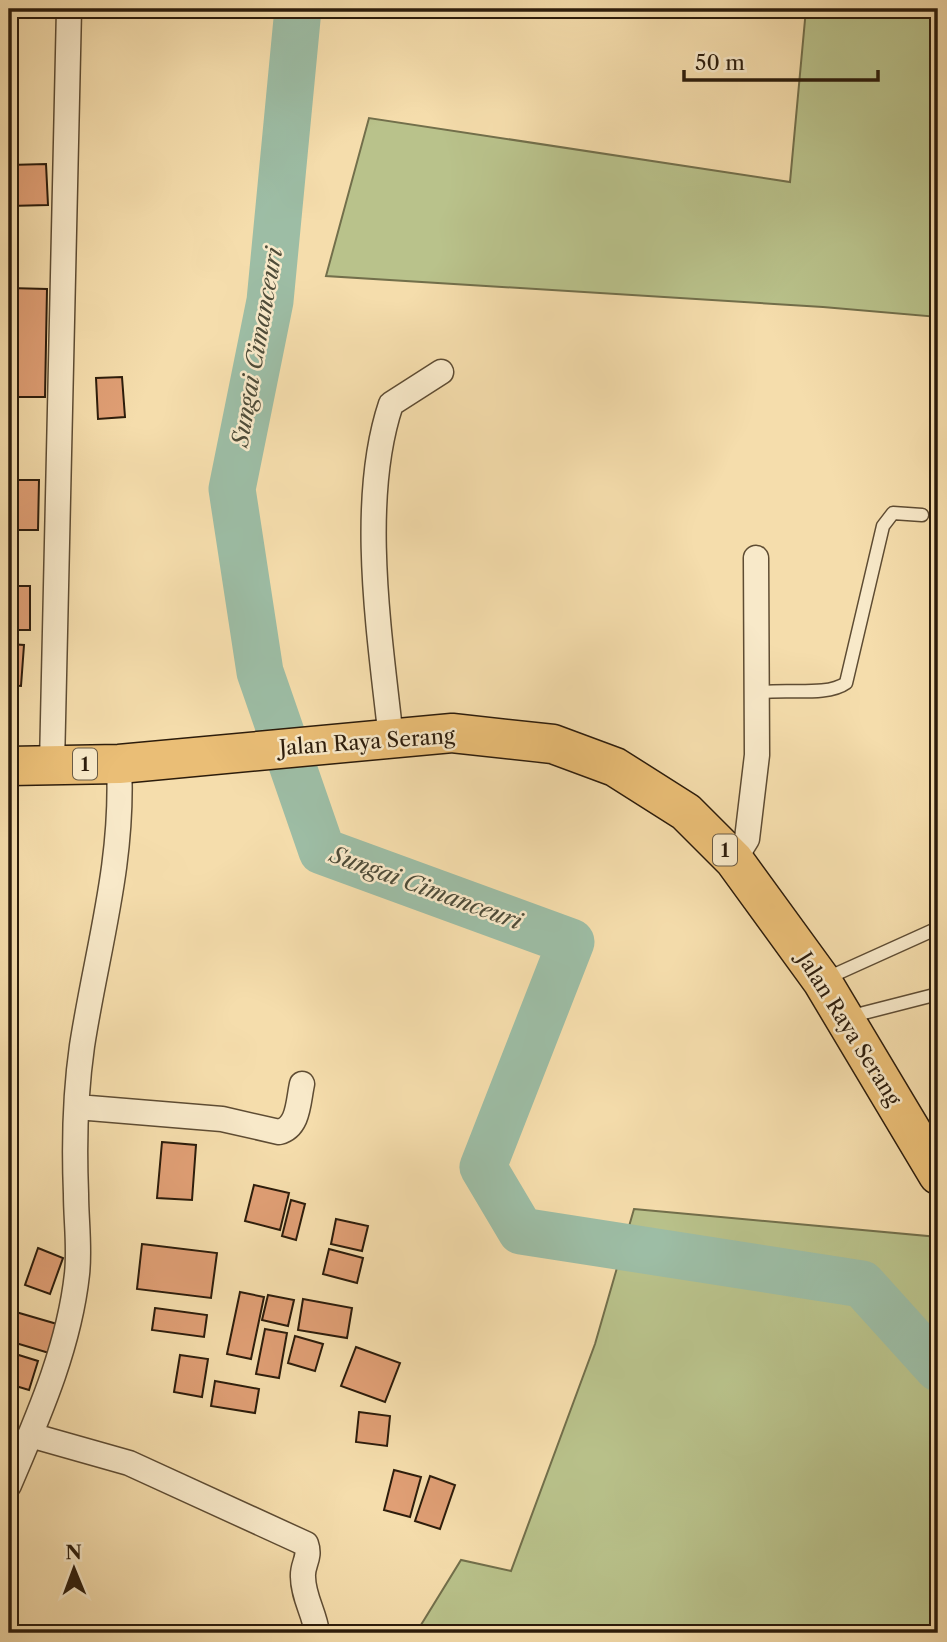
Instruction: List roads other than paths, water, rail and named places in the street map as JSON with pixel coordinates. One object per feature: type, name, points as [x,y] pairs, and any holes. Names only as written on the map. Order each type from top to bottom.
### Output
[{"type":"highway","name":"Jalan Raya Serang","points":[[9,766],[120,764],[161,758],[452,733],[553,744],[615,767],[686,812],[734,860],[822,981],[938,1175]]},
{"type":"street","points":[[52,765],[69,9]]},
{"type":"street","points":[[381,739],[376,457],[391,404],[441,372]]},
{"type":"street","points":[[734,860],[747,839],[757,755],[757,558]]},
{"type":"street","points":[[9,1485],[63,1344],[77,1272],[74,1132],[82,1047],[116,870],[122,814],[120,764]]},
{"type":"street","points":[[77,1107],[222,1119],[279,1132],[287,1130],[294,1121],[302,1084]]},
{"type":"street","points":[[30,1435],[129,1463],[306,1544],[309,1552],[302,1573],[304,1596],[317,1633]]},
{"type":"lane","points":[[757,693],[837,689],[846,683],[883,526],[893,513],[922,516]]},
{"type":"lane","points":[[822,981],[938,928]]},
{"type":"lane","points":[[844,1018],[938,994]]},
{"type":"waterway","name":"Sungai Cimanceuri","points":[[298,9],[270,301],[232,489],[260,672],[322,851],[571,942],[483,1167],[521,1231],[862,1284],[938,1368]]}]
